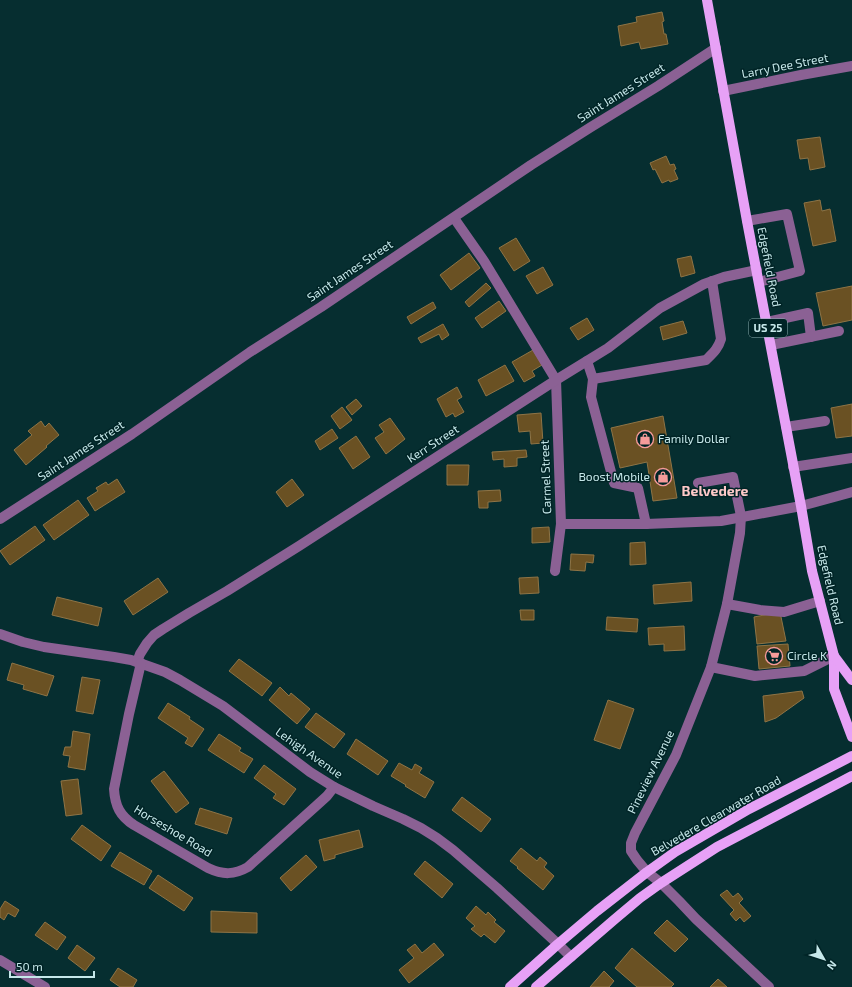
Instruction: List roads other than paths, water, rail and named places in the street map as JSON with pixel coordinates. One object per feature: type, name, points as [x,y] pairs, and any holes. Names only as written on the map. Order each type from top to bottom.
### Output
[{"type":"main road","name":"Edgefield Road","points":[[707,0],[812,571],[834,656],[834,689],[852,737]]},
{"type":"main road","name":"Edgefield Road","points":[[834,656],[852,680]]},
{"type":"main road","name":"Belvedere Clearwater Road","points":[[510,987],[597,911],[675,852],[742,813],[852,756]]},
{"type":"main road","points":[[536,987],[640,898],[661,883],[717,847],[852,776]]},
{"type":"street","name":"Saint James Street","points":[[0,519],[132,434],[250,352],[321,307],[531,165],[716,48]]},
{"type":"street","name":"Larry Dee Street","points":[[723,91],[852,66]]},
{"type":"street","points":[[747,220],[787,214],[800,271],[759,282]]},
{"type":"street","name":"Carmel Street","points":[[454,218],[484,261],[556,380],[561,524],[646,524],[721,521],[741,516],[801,506],[852,492]]},
{"type":"street","name":"Kerr Street","points":[[139,663],[140,654],[154,635],[299,546],[608,348],[660,308],[704,284],[724,277],[757,270]]},
{"type":"street","points":[[593,379],[706,360],[718,348],[721,339],[712,281]]},
{"type":"street","points":[[767,322],[808,314],[811,337]]},
{"type":"street","points":[[771,345],[839,331]]},
{"type":"street","points":[[587,361],[593,379],[591,397],[614,483],[638,488],[646,524]]},
{"type":"street","points":[[786,427],[825,420]]},
{"type":"street","points":[[793,467],[852,458]]},
{"type":"street","name":"Pineview Avenue","points":[[698,483],[732,477],[741,516],[740,533],[726,604],[711,667],[676,755],[635,833],[631,843],[632,851],[647,872],[661,883],[696,919],[769,987]]},
{"type":"street","points":[[555,571],[561,524]]},
{"type":"street","points":[[726,604],[760,610],[784,612],[820,601]]},
{"type":"street","name":"Lehigh Avenue","points":[[0,634],[44,647],[114,657],[139,663],[165,672],[180,680],[223,706],[310,772],[334,787],[367,804],[403,819],[437,838],[492,884],[571,957]]},
{"type":"street","points":[[711,667],[755,676],[804,671],[834,656]]},
{"type":"street","name":"Horseshoe Road","points":[[139,663],[114,789],[114,798],[119,810],[127,820],[134,825],[216,872],[224,874],[232,873],[241,871],[248,867],[327,796],[334,787]]},
{"type":"street","points":[[0,960],[45,987]]},
{"type":"place","name":"Family Dollar","points":[[645,439]]},
{"type":"place","name":"Boost Mobile","points":[[663,477]]},
{"type":"place","name":"Circle K","points":[[774,656]]},
{"type":"district","name":"Belvedere","points":[[715,491]]}]
